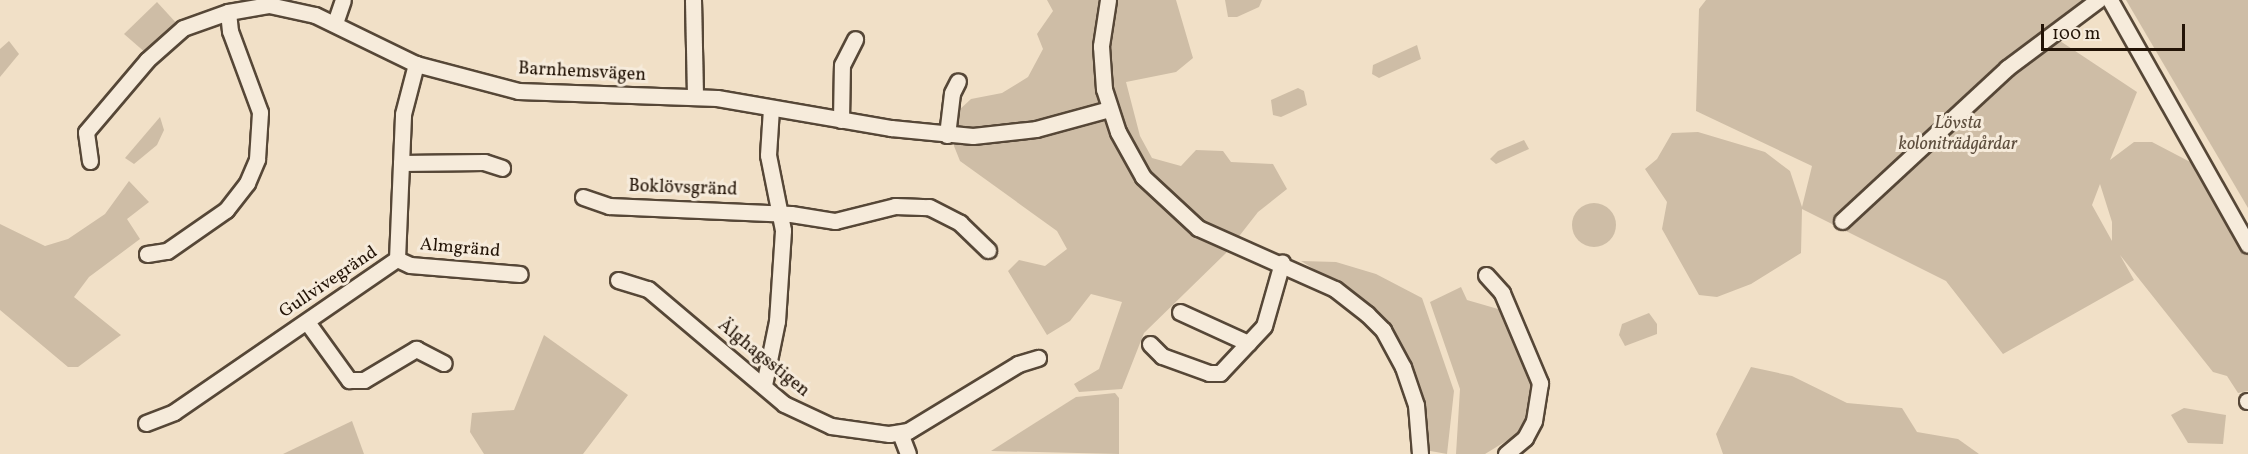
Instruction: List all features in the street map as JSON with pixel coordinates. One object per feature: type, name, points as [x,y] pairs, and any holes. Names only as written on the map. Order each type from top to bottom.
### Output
[{"type":"street","points":[[335,23],[342,0]]},
{"type":"street","points":[[693,0],[695,96]]},
{"type":"street","points":[[1108,0],[1100,68],[1109,109],[1143,177],[1178,214],[1222,241],[1281,263],[1335,289],[1383,330],[1403,367],[1416,405],[1420,454]]},
{"type":"street","points":[[1842,221],[2007,68],[2098,0]]},
{"type":"street","points":[[2110,0],[2248,244]]},
{"type":"street","points":[[90,161],[85,142],[90,125],[154,53],[183,28],[228,12],[269,3]]},
{"type":"street","name":"Barnhemsvägen","points":[[269,3],[335,23],[416,64],[506,89],[571,95],[695,96],[947,135],[1012,133],[1109,109]]},
{"type":"street","points":[[147,254],[168,250],[226,210],[237,200],[257,159],[260,112],[230,31],[228,12]]},
{"type":"street","points":[[841,120],[842,65],[855,39]]},
{"type":"street","name":"Gullvivegränd","points":[[146,423],[174,412],[397,259],[403,114],[416,64]]},
{"type":"street","points":[[947,135],[952,93],[958,81]]},
{"type":"street","points":[[764,385],[777,321],[782,213],[768,155],[771,108]]},
{"type":"street","points":[[401,163],[484,162],[502,168]]},
{"type":"street","name":"Boklövsgränd","points":[[583,197],[609,206],[782,213],[835,221],[895,206],[929,207],[954,218],[988,250]]},
{"type":"street","name":"Almgränd","points":[[397,259],[410,265],[520,274]]},
{"type":"street","points":[[1150,344],[1162,356],[1216,374],[1231,365],[1264,326],[1281,263]]},
{"type":"street","points":[[1486,275],[1502,293],[1540,383],[1534,421],[1525,438],[1506,454]]},
{"type":"street","name":"Älghagsstigen","points":[[618,280],[648,289],[764,385],[814,421],[900,433]]},
{"type":"street","points":[[1180,312],[1248,344]]},
{"type":"street","points":[[307,322],[349,380],[364,380],[417,349],[444,363]]},
{"type":"street","points":[[908,454],[900,433],[941,414],[1018,364],[1038,358]]},
{"type":"green space","points":[[1047,0],[1176,0],[1193,58],[1176,72],[1126,82],[1140,136],[1152,158],[1181,166],[1196,150],[1223,151],[1231,162],[1273,164],[1287,189],[1258,212],[1226,253],[1144,333],[1122,389],[1079,392],[1074,384],[1099,369],[1122,302],[1091,294],[1070,321],[1047,335],[1008,271],[1019,260],[1045,266],[1067,249],[1057,231],[960,161],[954,146],[958,111],[971,99],[1002,93],[1028,77],[1043,49],[1037,34],[1053,11]]},
{"type":"green space","points":[[1225,0],[1262,0],[1259,7],[1237,17],[1228,17]]},
{"type":"green space","name":"Lövsta koloniträdgårdar","points":[[1706,0],[2086,0],[2045,31],[2137,92],[2110,160],[2134,142],[2152,142],[2196,165],[2248,248],[2248,391],[2238,393],[2227,376],[2213,372],[2120,255],[2134,280],[2003,354],[1946,281],[1802,209],[1801,253],[1751,284],[1717,297],[1699,295],[1662,229],[1667,202],[1645,169],[1657,159],[1672,133],[1698,132],[1765,152],[1790,171],[1802,207],[1812,166],[1696,111],[1699,9]],"holes":[[[2100,184],[2112,222],[2112,241],[2092,205]]]},
{"type":"green space","points":[[2126,0],[2248,0],[2248,208]]},
{"type":"green space","points":[[157,2],[179,26],[147,54],[124,34]]},
{"type":"green space","points":[[9,41],[19,54],[0,77],[0,49]]},
{"type":"green space","points":[[1417,45],[1421,59],[1379,78],[1372,74],[1373,65]]},
{"type":"green space","points":[[1298,88],[1304,91],[1307,105],[1281,117],[1273,115],[1271,100]]},
{"type":"green space","points":[[160,117],[164,130],[157,145],[134,164],[125,158]]},
{"type":"green space","points":[[1524,140],[1529,149],[1496,164],[1490,159],[1498,151]]},
{"type":"green space","points":[[129,181],[149,202],[127,219],[140,239],[89,277],[74,297],[121,335],[78,367],[68,367],[0,310],[0,224],[45,246],[68,239],[105,214]]},
{"type":"green space","points":[[1594,203],[1609,210],[1616,225],[1609,240],[1594,247],[1579,240],[1572,225],[1579,210]]},
{"type":"green space","points":[[1301,261],[1336,262],[1376,274],[1422,298],[1454,391],[1447,454],[1425,450],[1419,394],[1352,293]]},
{"type":"green space","points":[[1461,287],[1467,300],[1505,311],[1535,388],[1521,432],[1485,454],[1456,454],[1460,389],[1430,302]]},
{"type":"green space","points":[[1649,313],[1657,324],[1657,334],[1625,346],[1619,335],[1622,324]]},
{"type":"green space","points":[[544,335],[628,395],[583,454],[484,454],[470,432],[472,413],[514,410]]},
{"type":"green space","points":[[1751,367],[1792,376],[1847,403],[1902,408],[1917,432],[1958,439],[1979,454],[1723,454],[1716,434]]},
{"type":"green space","points":[[1115,393],[1119,398],[1119,454],[991,451],[1076,397]]},
{"type":"green space","points":[[2184,408],[2226,415],[2223,444],[2188,443],[2171,415]]},
{"type":"green space","points":[[352,421],[364,454],[283,454]]}]
